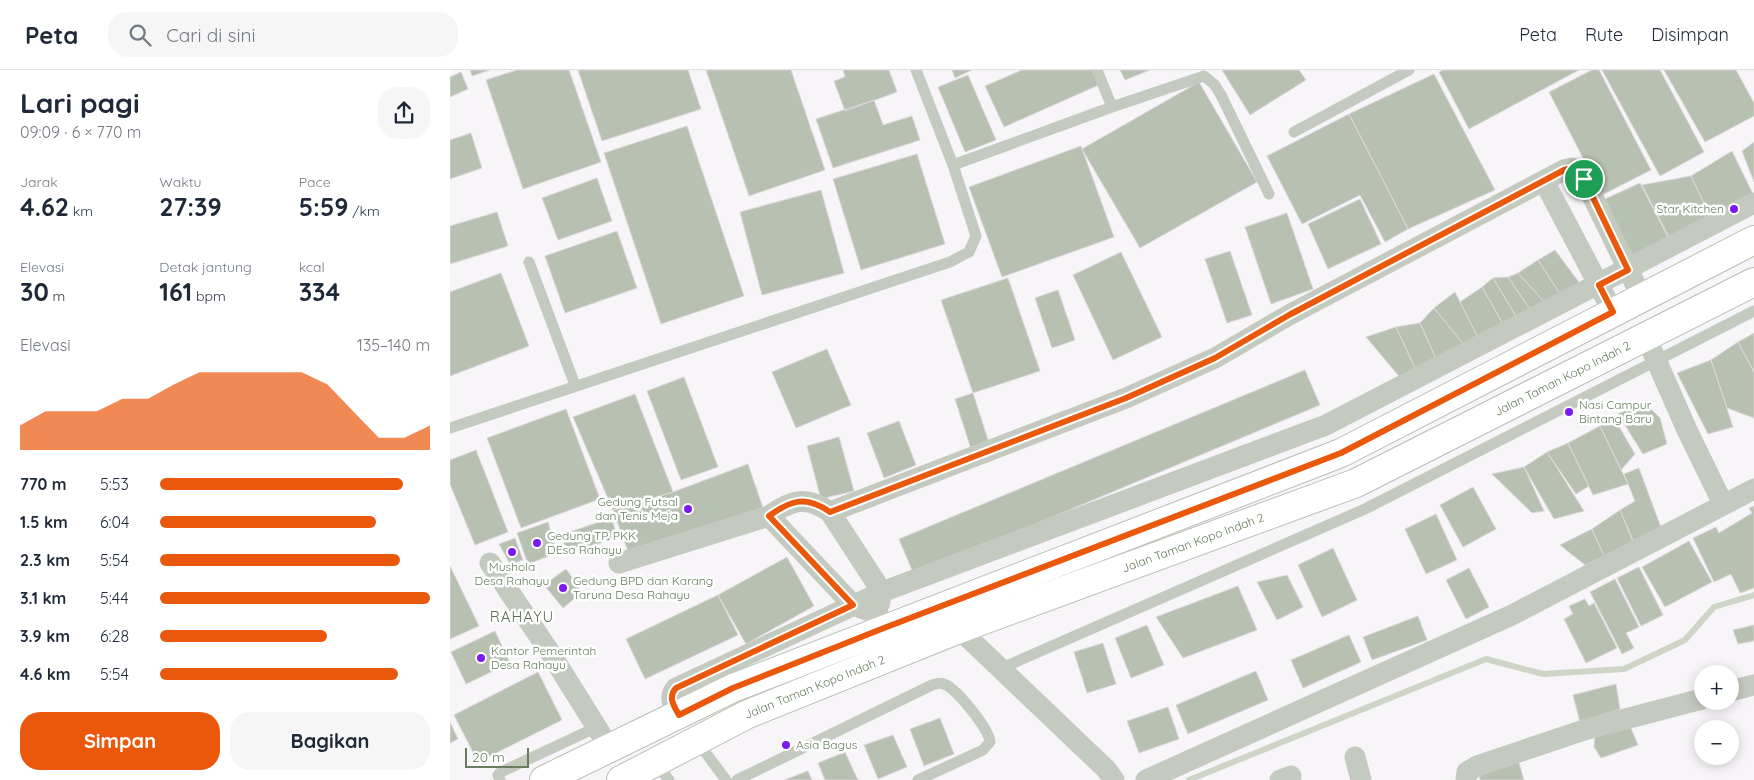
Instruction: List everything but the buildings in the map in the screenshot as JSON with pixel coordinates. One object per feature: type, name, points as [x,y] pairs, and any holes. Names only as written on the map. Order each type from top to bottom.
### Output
[{"type":"main road","points":[[547,768],[574,751],[603,737],[679,715],[733,688],[881,621],[1078,554],[1341,453],[1754,240]]},
{"type":"main road","name":"Jalan Taman Kopo Indah 2","points":[[621,780],[662,771],[696,740],[748,714],[959,629],[1356,482],[1651,349],[1754,282]]},
{"type":"main road","points":[[1078,554],[1093,580]]},
{"type":"street","points":[[830,512],[1126,398],[1215,358],[1289,315],[1564,170],[1572,168],[1584,179],[1642,298]]},
{"type":"street","points":[[1544,181],[1613,312]]},
{"type":"street","points":[[679,715],[671,699],[672,693],[676,688],[882,592],[1326,425],[1754,203]]},
{"type":"street","points":[[1651,349],[1723,504]]},
{"type":"street","points":[[1146,780],[1512,614],[1754,489]]},
{"type":"street","points":[[619,564],[769,516],[783,506],[805,500],[817,503],[830,512],[882,592],[881,621],[853,605],[769,516]]},
{"type":"street","points":[[490,563],[603,737]]},
{"type":"street","points":[[959,629],[976,647],[1002,668],[1114,780]]},
{"type":"street","points":[[1739,689],[1754,685]]},
{"type":"street","points":[[1466,780],[1467,772],[1477,766],[1587,729],[1694,701]]},
{"type":"street","points":[[1355,756],[1361,780]]},
{"type":"lane","points":[[450,428],[960,258],[969,252],[976,236],[953,165],[916,70]]},
{"type":"lane","points":[[1097,70],[1112,107]]},
{"type":"lane","points":[[1294,132],[1409,70]]},
{"type":"lane","points":[[953,165],[1112,107],[1204,76],[1214,84],[1221,95],[1269,194]]},
{"type":"lane","points":[[530,262],[575,385]]},
{"type":"lane","points":[[1002,668],[1365,509],[1651,349],[1754,311]]},
{"type":"lane","points":[[737,780],[932,685],[944,684],[953,690],[986,729],[990,742],[983,750],[918,780]]},
{"type":"lane","points":[[696,740],[726,780]]},
{"type":"lane","points":[[500,780],[498,775],[501,772],[547,768]]},
{"type":"waterway","points":[[1189,780],[1486,659],[1543,674],[1624,669],[1685,640],[1714,607],[1754,595]]},
{"type":"place","name":"Star Kitchen","points":[[1734,209]]},
{"type":"place","name":"Nasi Campur Bintang Baru","points":[[1569,412]]},
{"type":"place","name":"Gedung Futsal dan Tenis Meja","points":[[688,509]]},
{"type":"place","name":"Gedung TP. PKK DEsa Rahayu","points":[[537,543]]},
{"type":"place","name":"Mushola Desa Rahayu","points":[[512,552]]},
{"type":"place","name":"Gedung BPD dan Karang Taruna Desa Rahayu","points":[[563,588]]},
{"type":"place","name":"Kantor Pemerintah Desa Rahayu","points":[[481,658]]},
{"type":"place","name":"Asia Bagus","points":[[786,745]]},
{"type":"district","name":"RAHAYU","points":[[522,617]]},
{"type":"route","points":[[1572,168],[1584,179],[1628,270],[1599,285],[1613,312],[1341,453],[884,628],[733,688],[679,715],[671,699],[672,693],[676,688],[853,605],[769,516],[783,506],[805,500],[817,503],[830,512],[1126,398],[1215,358],[1289,315],[1564,170],[1572,168]]}]
